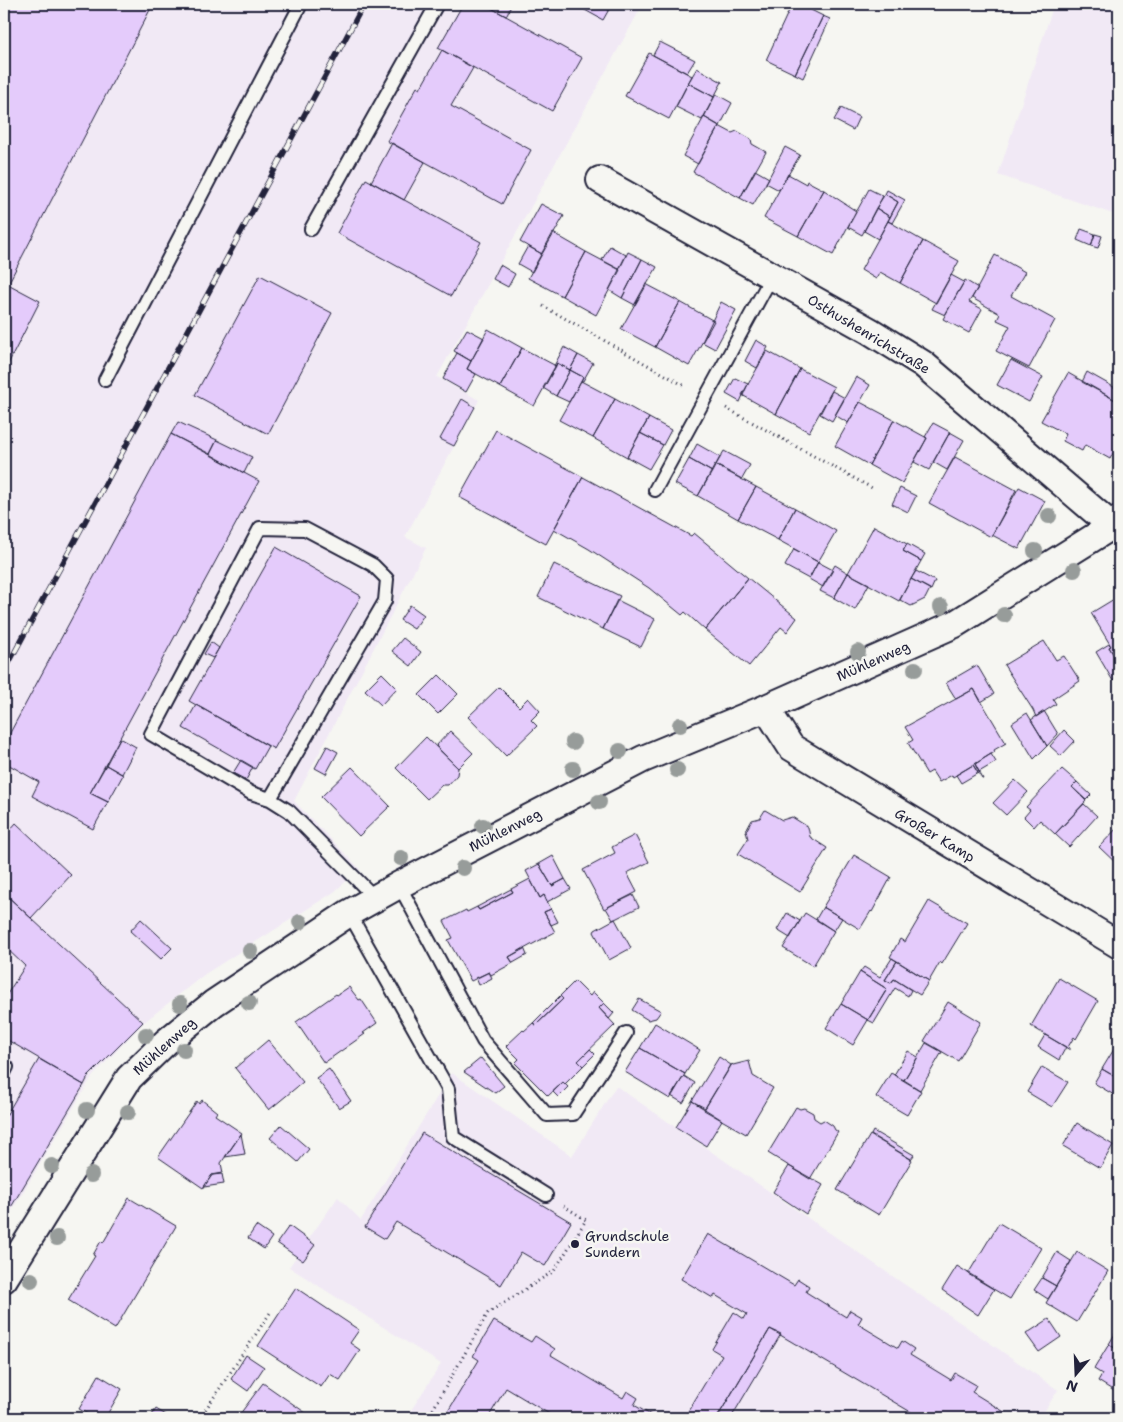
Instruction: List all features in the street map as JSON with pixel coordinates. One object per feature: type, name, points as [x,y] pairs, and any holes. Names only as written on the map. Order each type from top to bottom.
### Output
[{"type":"street","name":"Osthushenrichstraße","points":[[600,180],[870,331],[924,364],[1116,523]]},
{"type":"street","name":"Mühlenweg","points":[[4,1279],[128,1078],[166,1042],[214,1004],[350,913],[398,885],[643,759],[766,708],[955,624],[1116,523]]},
{"type":"street","name":"Großer Kamp","points":[[766,708],[791,747],[1119,945]]},
{"type":"lane","points":[[105,380],[301,4]]},
{"type":"lane","points":[[311,229],[437,4]]},
{"type":"lane","points":[[655,490],[772,276]]},
{"type":"lane","points":[[270,799],[385,601],[387,579],[373,565],[305,529],[260,528],[151,734],[251,793],[270,799],[289,811],[375,898]]},
{"type":"lane","points":[[398,885],[483,1041],[547,1115],[573,1114],[626,1033]]},
{"type":"lane","points":[[350,913],[448,1089],[454,1137],[546,1195]]},
{"type":"lane","points":[[4,1065],[7,1067],[4,1073]]},
{"type":"path","points":[[428,1418],[488,1312],[554,1271],[586,1220],[546,1195]]},
{"type":"path","points":[[200,1418],[272,1310]]},
{"type":"shaded area","points":[[4,4],[643,4],[437,377],[479,400],[405,537],[426,548],[294,801],[360,869],[334,892],[205,974],[143,1023],[92,1077],[4,1224]]},
{"type":"shaded area","points":[[1054,4],[1119,4],[1119,216],[998,175]]},
{"type":"shaded area","name":"Grundschule Sundern","points":[[452,1073],[572,1156],[616,1086],[1058,1390],[1040,1418],[406,1418],[441,1364],[289,1267],[338,1197],[361,1220]]},
{"type":"building","points":[[4,4],[153,4],[8,284],[40,301],[4,372]]},
{"type":"building","points":[[463,4],[484,4],[582,58],[552,111],[438,48]]},
{"type":"building","points":[[484,4],[512,4],[506,16]]},
{"type":"building","points":[[574,4],[612,4],[603,20]]},
{"type":"building","points":[[792,4],[807,4],[813,7],[811,10],[823,16],[795,74],[766,60]]},
{"type":"building","points":[[823,16],[830,19],[803,78],[795,74]]},
{"type":"building","points":[[660,42],[695,60],[687,73],[653,55]]},
{"type":"building","points":[[442,50],[473,68],[451,106],[531,150],[502,204],[387,141],[417,87],[420,89]]},
{"type":"building","points":[[649,53],[692,76],[669,119],[625,96]]},
{"type":"building","points":[[697,68],[722,82],[714,97],[688,83]]},
{"type":"building","points":[[688,83],[714,97],[702,120],[676,107]]},
{"type":"building","points":[[716,94],[732,103],[720,126],[704,117]]},
{"type":"building","points":[[841,108],[859,117],[853,130],[834,120]]},
{"type":"building","points":[[704,117],[719,126],[698,164],[683,156]]},
{"type":"building","points":[[719,126],[732,133],[737,131],[751,139],[752,144],[766,152],[740,198],[693,172]]},
{"type":"building","points":[[392,143],[425,162],[404,200],[371,182]]},
{"type":"building","points":[[785,147],[800,155],[779,190],[766,183]]},
{"type":"building","points":[[755,170],[769,178],[753,205],[740,198]]},
{"type":"building","points":[[788,174],[806,184],[807,181],[824,190],[798,236],[764,218]]},
{"type":"building","points":[[366,179],[481,242],[451,296],[337,233]]},
{"type":"building","points":[[869,189],[883,196],[862,235],[848,227]]},
{"type":"building","points":[[824,190],[856,211],[833,255],[798,236]]},
{"type":"building","points":[[887,190],[905,200],[892,223],[888,221],[898,202],[885,194]]},
{"type":"building","points":[[885,194],[898,202],[890,217],[876,208]]},
{"type":"building","points":[[541,204],[564,216],[542,254],[520,242]]},
{"type":"building","points":[[876,208],[890,217],[878,239],[864,231]]},
{"type":"building","points":[[888,221],[923,241],[900,283],[880,272],[876,279],[861,270]]},
{"type":"building","points":[[1081,229],[1095,234],[1091,246],[1077,240]]},
{"type":"building","points":[[553,233],[586,252],[562,296],[528,278]]},
{"type":"building","points":[[1095,234],[1102,236],[1098,248],[1091,246]]},
{"type":"building","points":[[923,241],[959,261],[936,303],[900,283]]},
{"type":"building","points":[[528,246],[542,254],[532,272],[518,264]]},
{"type":"building","points":[[610,246],[626,255],[619,269],[602,260]]},
{"type":"building","points":[[586,252],[620,270],[596,315],[562,296]]},
{"type":"building","points":[[628,252],[642,259],[622,298],[609,290]]},
{"type":"building","points":[[995,255],[1025,272],[1011,296],[1055,320],[1029,368],[996,351],[1010,326],[997,320],[1000,314],[972,298]]},
{"type":"building","points":[[642,259],[657,267],[635,305],[622,298]]},
{"type":"building","points":[[500,265],[515,274],[508,287],[493,279]]},
{"type":"building","points":[[260,275],[332,313],[268,434],[195,395]]},
{"type":"building","points":[[951,275],[964,282],[945,315],[932,309]]},
{"type":"building","points":[[965,280],[978,288],[969,302],[982,309],[969,333],[943,319]]},
{"type":"building","points":[[646,284],[680,302],[655,347],[621,329]]},
{"type":"building","points":[[680,302],[714,321],[689,366],[655,347]]},
{"type":"building","points":[[721,302],[736,310],[715,349],[702,342]]},
{"type":"building","points":[[467,329],[484,338],[471,361],[454,351]]},
{"type":"building","points":[[488,329],[522,348],[500,387],[467,369]]},
{"type":"building","points":[[1119,330],[1119,343],[1115,341]]},
{"type":"building","points":[[756,340],[768,347],[757,368],[745,361]]},
{"type":"building","points":[[564,347],[578,355],[570,370],[557,363],[554,366]]},
{"type":"building","points":[[522,348],[556,366],[534,406],[500,387]]},
{"type":"building","points":[[767,351],[800,369],[776,414],[742,395]]},
{"type":"building","points":[[457,353],[471,361],[467,369],[476,374],[466,392],[443,379]]},
{"type":"building","points":[[578,355],[593,363],[583,381],[581,381],[583,377],[570,370]]},
{"type":"building","points":[[1011,360],[1043,377],[1029,402],[997,385]]},
{"type":"building","points":[[557,363],[570,370],[556,396],[543,388]]},
{"type":"building","points":[[800,369],[834,387],[809,432],[776,414]]},
{"type":"building","points":[[570,370],[583,377],[569,402],[556,396]]},
{"type":"building","points":[[1087,372],[1119,390],[1119,402],[1082,382]]},
{"type":"building","points":[[1068,373],[1119,402],[1119,442],[1110,459],[1085,445],[1082,451],[1063,441],[1066,434],[1041,421]]},
{"type":"building","points":[[856,377],[870,385],[848,423],[835,415]]},
{"type":"building","points":[[735,378],[748,384],[740,402],[726,394]]},
{"type":"building","points":[[581,381],[615,399],[593,438],[559,420]]},
{"type":"building","points":[[832,391],[845,398],[832,421],[820,414]]},
{"type":"building","points":[[462,399],[475,407],[454,446],[440,439]]},
{"type":"building","points":[[615,399],[649,418],[627,457],[593,438]]},
{"type":"building","points":[[860,402],[894,420],[869,465],[835,446]]},
{"type":"building","points":[[649,418],[671,430],[663,445],[640,433]]},
{"type":"building","points":[[894,420],[927,438],[902,483],[869,465]]},
{"type":"building","points":[[178,422],[217,440],[210,454],[171,434]]},
{"type":"building","points":[[933,423],[950,432],[929,470],[914,462]]},
{"type":"building","points":[[496,430],[583,477],[546,544],[459,497]]},
{"type":"building","points":[[950,432],[964,440],[947,470],[933,462]]},
{"type":"building","points":[[640,433],[663,445],[649,469],[627,457]]},
{"type":"building","points":[[171,434],[259,481],[90,793],[108,802],[93,829],[32,796],[39,782],[4,762],[4,744]]},
{"type":"building","points":[[217,440],[252,457],[244,473],[210,454]]},
{"type":"building","points":[[697,444],[720,457],[712,472],[689,459]]},
{"type":"building","points":[[724,451],[750,465],[742,479],[716,465]]},
{"type":"building","points":[[955,457],[1016,490],[991,537],[929,503]]},
{"type":"building","points":[[689,459],[712,472],[698,496],[675,484]]},
{"type":"building","points":[[715,465],[756,487],[738,519],[698,496]]},
{"type":"building","points":[[583,477],[691,536],[694,533],[748,578],[705,630],[685,612],[682,615],[649,588],[554,529]]},
{"type":"building","points":[[756,487],[795,508],[778,540],[738,519]]},
{"type":"building","points":[[1019,487],[1045,501],[1019,549],[992,535]]},
{"type":"building","points":[[900,488],[916,496],[908,512],[892,504]]},
{"type":"building","points":[[795,508],[836,531],[818,562],[778,540]]},
{"type":"building","points":[[874,526],[907,544],[903,551],[921,561],[899,601],[848,573]]},
{"type":"building","points":[[907,544],[925,554],[921,561],[903,551]]},
{"type":"building","points":[[276,547],[361,596],[274,749],[189,701]]},
{"type":"building","points":[[794,549],[818,562],[809,579],[785,566]]},
{"type":"building","points":[[818,562],[833,570],[823,587],[809,579]]},
{"type":"building","points":[[554,564],[620,596],[603,629],[538,597]]},
{"type":"building","points":[[835,565],[848,573],[834,598],[820,591]]},
{"type":"building","points":[[916,571],[935,581],[931,590],[911,579]]},
{"type":"building","points":[[848,573],[869,584],[855,610],[834,598]]},
{"type":"building","points":[[748,578],[797,618],[787,632],[781,627],[749,666],[705,630]]},
{"type":"building","points":[[911,579],[930,589],[925,599],[911,606],[900,600]]},
{"type":"building","points":[[1119,596],[1119,663],[1091,613]]},
{"type":"building","points":[[617,600],[655,619],[641,647],[603,629]]},
{"type":"building","points":[[410,605],[424,615],[414,629],[400,620]]},
{"type":"building","points":[[403,638],[421,652],[411,666],[392,651]]},
{"type":"building","points":[[1044,641],[1056,660],[1064,656],[1080,681],[1053,699],[1056,704],[1036,717],[1004,665]]},
{"type":"building","points":[[211,642],[219,648],[213,658],[204,654]]},
{"type":"building","points":[[1109,644],[1119,664],[1119,677],[1113,681],[1096,652]]},
{"type":"building","points":[[977,665],[994,694],[981,702],[974,689],[956,699],[946,683]]},
{"type":"building","points":[[382,673],[397,688],[381,705],[365,690]]},
{"type":"building","points":[[439,675],[458,694],[438,714],[419,695]]},
{"type":"building","points":[[499,687],[519,707],[528,698],[540,711],[531,720],[537,726],[506,756],[468,717]]},
{"type":"building","points":[[974,689],[1006,743],[975,764],[983,779],[973,765],[953,777],[952,775],[939,782],[932,771],[927,774],[908,743],[913,740],[905,727]]},
{"type":"building","points":[[196,705],[268,746],[255,769],[183,728]]},
{"type":"building","points":[[1044,711],[1058,734],[1047,746],[1031,720]]},
{"type":"building","points":[[1027,713],[1047,746],[1034,759],[1012,723]]},
{"type":"building","points":[[1064,730],[1075,741],[1061,756],[1050,746]]},
{"type":"building","points":[[450,731],[473,753],[458,768],[436,746]]},
{"type":"building","points":[[426,737],[458,768],[457,775],[448,785],[442,785],[427,799],[396,768]]},
{"type":"building","points":[[120,738],[136,747],[122,774],[106,765]]},
{"type":"building","points":[[327,746],[338,752],[326,774],[315,768]]},
{"type":"building","points":[[991,754],[996,762],[979,772],[975,764]]},
{"type":"building","points":[[241,760],[253,767],[246,780],[233,773]]},
{"type":"building","points":[[106,765],[123,775],[108,802],[90,793]]},
{"type":"building","points":[[973,765],[978,773],[961,783],[956,775]]},
{"type":"building","points":[[352,767],[390,806],[359,836],[321,797]]},
{"type":"building","points":[[1062,769],[1077,782],[1072,787],[1086,801],[1055,834],[1040,820],[1034,827],[1024,817],[1030,810],[1026,807]]},
{"type":"building","points":[[1015,780],[1028,792],[1006,815],[993,803]]},
{"type":"building","points":[[1077,782],[1091,795],[1086,800],[1072,787]]},
{"type":"building","points":[[1084,804],[1097,816],[1069,847],[1055,834]]},
{"type":"building","points":[[765,810],[782,820],[792,817],[808,827],[810,837],[827,848],[800,892],[738,854],[748,839],[746,831],[752,820],[760,818]]},
{"type":"building","points":[[16,823],[71,875],[31,918],[4,893],[4,837]]},
{"type":"building","points":[[1119,826],[1119,866],[1099,847]]},
{"type":"building","points":[[635,835],[649,862],[627,873],[637,892],[604,909],[583,870],[615,853],[612,847]]},
{"type":"building","points":[[854,855],[891,877],[872,912],[860,929],[823,907]]},
{"type":"building","points":[[553,856],[565,879],[552,886],[539,864]]},
{"type":"building","points":[[539,864],[552,886],[565,879],[571,889],[547,902],[544,895],[540,898],[526,871]]},
{"type":"building","points":[[530,879],[540,898],[544,895],[551,909],[544,912],[555,932],[509,957],[513,963],[491,975],[489,972],[471,981],[448,940],[453,938],[444,921],[466,910],[467,912],[477,907],[479,910],[513,892],[511,889]]},
{"type":"building","points":[[511,889],[513,892],[479,910],[477,907]]},
{"type":"building","points":[[4,893],[143,1022],[88,1077],[84,1085],[4,1038],[4,999],[25,966],[4,946]]},
{"type":"building","points":[[633,895],[639,907],[613,920],[606,908]]},
{"type":"building","points":[[929,901],[967,923],[942,964],[940,962],[929,981],[890,957],[900,939],[905,942]]},
{"type":"building","points":[[823,907],[842,918],[834,931],[816,919]]},
{"type":"building","points":[[551,909],[558,922],[551,925],[544,912]]},
{"type":"building","points":[[787,913],[800,921],[790,938],[777,930]]},
{"type":"building","points":[[805,913],[834,931],[813,966],[783,948]]},
{"type":"building","points":[[141,919],[172,948],[161,959],[130,931]]},
{"type":"building","points":[[615,919],[631,948],[609,960],[594,932]]},
{"type":"building","points":[[524,948],[527,955],[513,963],[509,957]]},
{"type":"building","points":[[892,958],[897,961],[885,980],[891,983],[894,979],[911,990],[908,996],[895,988],[874,1023],[868,1020],[887,989],[860,972],[864,967],[880,977]]},
{"type":"building","points":[[897,961],[929,981],[920,995],[894,979],[891,983],[885,980]]},
{"type":"building","points":[[489,972],[492,978],[479,985],[476,978]]},
{"type":"building","points":[[860,972],[887,989],[868,1020],[841,1004]]},
{"type":"building","points":[[1059,978],[1098,1001],[1076,1039],[1074,1037],[1068,1047],[1070,1050],[1031,1026]]},
{"type":"building","points":[[575,981],[590,996],[593,992],[604,1003],[599,1008],[615,1025],[578,1061],[583,1066],[565,1084],[563,1082],[548,1096],[515,1063],[519,1059],[506,1046],[533,1023],[536,1025],[563,999],[560,996]]},
{"type":"building","points":[[349,987],[359,1000],[361,999],[377,1023],[363,1033],[365,1034],[324,1063],[296,1022]]},
{"type":"building","points":[[560,996],[563,999],[536,1025],[533,1023]]},
{"type":"building","points":[[639,999],[661,1011],[656,1018],[648,1020],[632,1010]]},
{"type":"building","points":[[948,1002],[981,1022],[958,1061],[924,1041]]},
{"type":"building","points":[[604,1003],[614,1013],[609,1019],[599,1008]]},
{"type":"building","points":[[841,1004],[868,1020],[853,1045],[826,1028]]},
{"type":"building","points":[[655,1023],[700,1050],[685,1074],[640,1048]]},
{"type":"building","points":[[1045,1035],[1066,1047],[1059,1060],[1038,1047]]},
{"type":"building","points":[[268,1040],[303,1082],[269,1110],[235,1068]]},
{"type":"building","points":[[1119,1041],[1119,1079],[1102,1069]]},
{"type":"building","points":[[926,1043],[942,1052],[920,1090],[904,1080]]},
{"type":"building","points":[[640,1048],[685,1074],[670,1099],[625,1072]]},
{"type":"building","points":[[590,1049],[595,1054],[583,1066],[578,1061]]},
{"type":"building","points":[[908,1051],[918,1057],[904,1080],[894,1075]]},
{"type":"building","points":[[719,1057],[731,1065],[705,1108],[692,1101]]},
{"type":"building","points":[[481,1058],[504,1086],[495,1093],[464,1072]]},
{"type":"building","points":[[39,1059],[84,1085],[4,1219],[4,1119]]},
{"type":"building","points":[[749,1061],[753,1076],[773,1088],[746,1134],[704,1110],[732,1064]]},
{"type":"building","points":[[1042,1067],[1068,1082],[1052,1107],[1027,1092]]},
{"type":"building","points":[[329,1069],[351,1101],[339,1108],[316,1078]]},
{"type":"building","points":[[1102,1069],[1119,1079],[1119,1098],[1094,1083]]},
{"type":"building","points":[[891,1073],[921,1091],[907,1115],[876,1097]]},
{"type":"building","points":[[684,1076],[695,1083],[683,1103],[671,1096]]},
{"type":"building","points":[[563,1082],[568,1087],[558,1097],[553,1092]]},
{"type":"building","points":[[202,1100],[217,1112],[215,1115],[242,1133],[221,1163],[223,1173],[212,1175],[203,1188],[158,1157],[197,1101],[199,1104]]},
{"type":"building","points":[[692,1101],[722,1120],[706,1146],[676,1127]]},
{"type":"building","points":[[796,1107],[804,1108],[813,1113],[814,1118],[820,1122],[824,1120],[838,1132],[810,1179],[768,1153]]},
{"type":"building","points":[[1077,1123],[1113,1145],[1100,1168],[1063,1146]]},
{"type":"building","points":[[281,1125],[309,1149],[298,1162],[270,1138]]},
{"type":"building","points":[[873,1131],[914,1155],[911,1159],[871,1135]]},
{"type":"building","points":[[422,1133],[571,1222],[545,1266],[521,1252],[501,1285],[396,1222],[385,1239],[365,1227]]},
{"type":"building","points":[[241,1134],[245,1154],[225,1157]]},
{"type":"building","points":[[870,1135],[912,1160],[879,1215],[837,1190]]},
{"type":"building","points":[[789,1166],[823,1185],[806,1214],[773,1192]]},
{"type":"building","points":[[222,1174],[224,1184],[204,1187],[212,1175]]},
{"type":"building","points":[[129,1198],[176,1226],[115,1329],[68,1300],[95,1256],[93,1255],[101,1241],[103,1243]]},
{"type":"building","points":[[999,1223],[1041,1248],[1010,1299],[968,1274]]},
{"type":"building","points":[[256,1226],[272,1237],[264,1249],[248,1238]]},
{"type":"building","points":[[289,1226],[315,1245],[303,1261],[277,1243]]},
{"type":"building","points":[[708,1234],[794,1285],[798,1279],[809,1286],[806,1292],[846,1317],[850,1310],[862,1317],[858,1324],[898,1348],[902,1341],[914,1349],[910,1355],[951,1380],[955,1373],[976,1385],[972,1392],[1014,1418],[921,1418],[770,1329],[717,1418],[684,1418],[722,1355],[712,1349],[734,1312],[744,1319],[747,1314],[715,1295],[713,1298],[681,1279]]},
{"type":"building","points":[[1057,1252],[1071,1261],[1056,1286],[1042,1278]]},
{"type":"building","points":[[1077,1252],[1108,1271],[1077,1322],[1046,1303]]},
{"type":"building","points":[[957,1266],[994,1289],[978,1315],[942,1290]]},
{"type":"building","points":[[1042,1278],[1056,1286],[1048,1299],[1034,1290]]},
{"type":"building","points":[[296,1288],[359,1330],[350,1343],[360,1350],[340,1380],[330,1374],[321,1387],[258,1346]]},
{"type":"building","points":[[1049,1319],[1061,1337],[1039,1352],[1026,1334]]},
{"type":"building","points":[[494,1321],[531,1342],[535,1336],[555,1349],[551,1355],[623,1398],[627,1391],[638,1398],[634,1405],[656,1418],[556,1418],[506,1388],[488,1418],[444,1418],[479,1360],[473,1356]]},
{"type":"building","points":[[1119,1327],[1119,1351],[1109,1344]]},
{"type":"building","points":[[770,1329],[781,1334],[731,1418],[717,1418]]},
{"type":"building","points":[[1109,1344],[1119,1351],[1119,1394],[1098,1381],[1102,1374],[1094,1369]]},
{"type":"building","points":[[246,1355],[264,1367],[248,1391],[231,1379]]},
{"type":"building","points":[[99,1375],[122,1389],[105,1418],[95,1418],[79,1409]]},
{"type":"building","points":[[263,1383],[313,1418],[237,1418]]},
{"type":"building","points":[[156,1409],[171,1418],[150,1418]]},
{"type":"railway","points":[[4,672],[364,4]]},
{"type":"place","name":"Grundschule Sundern","points":[[575,1244]]}]
